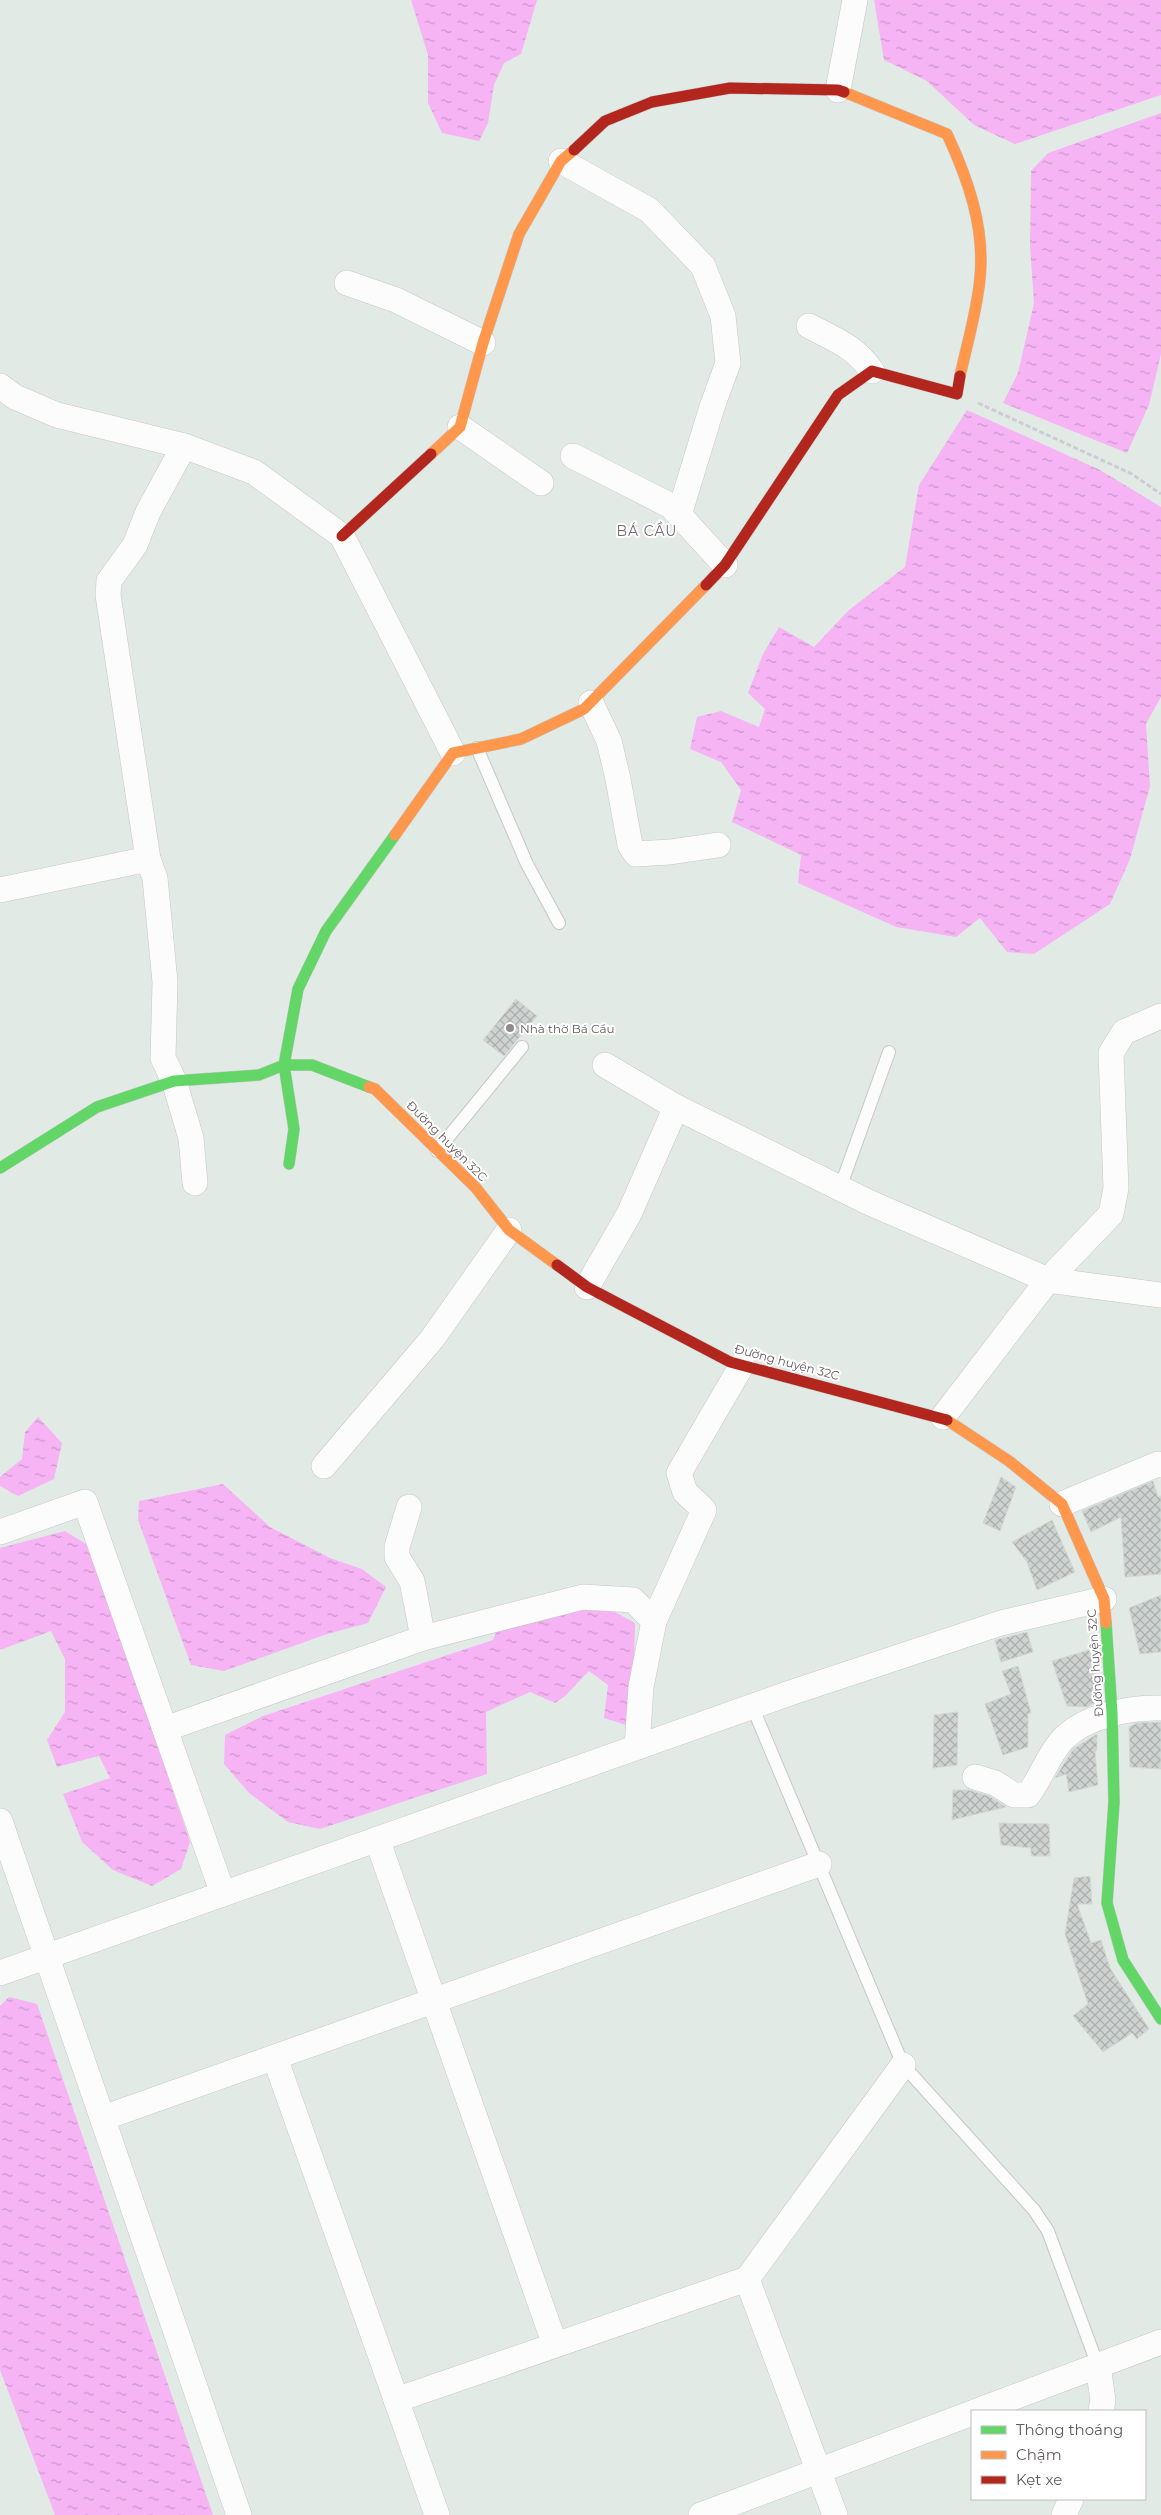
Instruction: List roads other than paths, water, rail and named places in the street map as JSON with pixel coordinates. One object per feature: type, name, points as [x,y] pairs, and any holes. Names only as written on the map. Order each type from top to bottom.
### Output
[{"type":"street","points":[[838,90],[855,0]]},
{"type":"street","points":[[342,536],[460,427],[483,344],[519,234],[561,161],[605,121],[652,102],[730,88],[838,90],[947,134],[966,175],[978,226],[980,278],[957,394],[872,371],[861,355],[848,346],[809,326]]},
{"type":"street","points":[[561,161],[649,210],[703,266],[723,316],[728,362],[712,407],[679,515]]},
{"type":"street","points":[[347,283],[396,300],[483,344]]},
{"type":"street","points":[[289,1164],[294,1129],[284,1065],[298,989],[326,932],[465,750],[521,739],[584,710],[725,566],[838,396],[872,371]]},
{"type":"street","points":[[0,386],[15,397],[57,415],[184,446],[254,472],[342,536],[465,750]]},
{"type":"street","points":[[460,427],[541,483]]},
{"type":"street","points":[[184,446],[148,512],[135,545],[109,581],[108,595],[148,859],[155,878],[165,982],[163,1058],[174,1081],[191,1138],[195,1183]]},
{"type":"street","points":[[573,456],[671,506],[725,566]]},
{"type":"street","points":[[591,702],[609,741],[630,846],[636,854],[670,852],[718,845]]},
{"type":"street","points":[[0,890],[148,859]]},
{"type":"street","points":[[943,1417],[1048,1280],[1110,1214],[1116,1188],[1110,1053],[1124,1032],[1161,1016]]},
{"type":"street","name":"Đường huyện 32C","points":[[0,1168],[97,1107],[174,1081],[259,1076],[284,1065],[312,1065],[375,1089],[476,1188],[509,1230],[587,1287],[730,1362],[943,1417],[1009,1460],[1062,1504],[1104,1599],[1112,1713],[1114,1802],[1107,1902],[1123,1960],[1161,2019]]},
{"type":"street","points":[[605,1065],[676,1107],[840,1188],[1048,1280],[1161,1295]]},
{"type":"street","points":[[587,1287],[629,1214],[676,1107]]},
{"type":"street","points":[[324,1466],[432,1339],[509,1230]]},
{"type":"street","points":[[637,1747],[641,1687],[654,1622],[704,1510],[685,1492],[679,1473],[742,1365]]},
{"type":"street","points":[[1062,1504],[1158,1464],[1161,1465]]},
{"type":"street","points":[[0,1532],[85,1502],[222,1894]]},
{"type":"street","points":[[409,1507],[397,1547],[397,1557],[412,1581],[424,1638]]},
{"type":"street","points":[[165,1729],[424,1638],[583,1596],[633,1600],[654,1622]]},
{"type":"street","points":[[0,1973],[752,1706],[1001,1623],[1104,1599]]},
{"type":"street","points":[[975,1777],[995,1783],[1014,1795],[1028,1795],[1063,1740],[1080,1727],[1112,1713],[1161,1708]]},
{"type":"street","points":[[0,1821],[239,2515]]},
{"type":"street","points":[[377,1839],[555,2345]]},
{"type":"street","points":[[102,2118],[818,1864]]},
{"type":"street","points":[[275,2058],[437,2515]]},
{"type":"street","points":[[396,2400],[747,2279],[903,2065]]},
{"type":"street","points":[[747,2279],[835,2515]]},
{"type":"street","points":[[980,2410],[1161,2342]]},
{"type":"street","points":[[1098,2366],[1103,2400],[1101,2410]]},
{"type":"street","points":[[701,2515],[971,2413]]},
{"type":"street","points":[[1064,2515],[1071,2500]]},
{"type":"lane","points":[[465,750],[559,923]]},
{"type":"lane","points":[[438,1151],[522,1047]]},
{"type":"lane","points":[[840,1188],[889,1052]]},
{"type":"lane","points":[[752,1706],[903,2065],[1034,2210],[1048,2231],[1098,2366]]},
{"type":"water","points":[[411,0],[537,0],[521,54],[504,63],[494,85],[488,123],[479,141],[442,133],[428,103],[428,55]]},
{"type":"water","points":[[874,0],[1161,0],[1161,95],[1015,144],[974,125],[927,81],[884,60]]},
{"type":"water","points":[[1161,113],[1161,354],[1149,405],[1127,453],[1003,403],[1018,373],[1034,303],[1030,246],[1031,171],[1048,153]]},
{"type":"water","points":[[967,410],[1100,470],[1161,507],[1161,697],[1146,724],[1150,786],[1130,859],[1110,904],[1034,954],[1007,952],[980,918],[956,937],[896,927],[798,883],[801,855],[732,822],[741,790],[721,762],[690,749],[697,717],[721,711],[759,727],[765,709],[748,693],[763,654],[779,627],[814,647],[849,610],[905,567],[919,485]]},
{"type":"water","points":[[38,1417],[62,1443],[54,1479],[18,1496],[0,1486],[0,1477],[22,1459],[25,1432]]},
{"type":"water","points":[[223,1484],[270,1527],[330,1558],[362,1569],[386,1587],[368,1623],[327,1634],[224,1671],[191,1665],[138,1520],[139,1501]]},
{"type":"water","points":[[65,1531],[91,1547],[190,1842],[181,1869],[152,1886],[113,1870],[82,1842],[63,1794],[110,1778],[99,1756],[57,1767],[47,1740],[65,1712],[65,1659],[51,1631],[0,1650],[0,1548]]},
{"type":"water","points":[[544,1609],[613,1611],[635,1623],[633,1701],[626,1725],[604,1718],[608,1685],[589,1671],[564,1697],[555,1703],[530,1692],[486,1712],[487,1774],[320,1829],[288,1822],[249,1793],[224,1764],[225,1735],[263,1716],[493,1640],[499,1624]]},
{"type":"water","points":[[9,1997],[37,2004],[213,2515],[55,2515],[0,2370],[0,2006]]},
{"type":"place","name":"Nhà thờ Bá Cầu","points":[[510,1028]]},
{"type":"district","name":"BÁ CẦU","points":[[647,531]]}]
